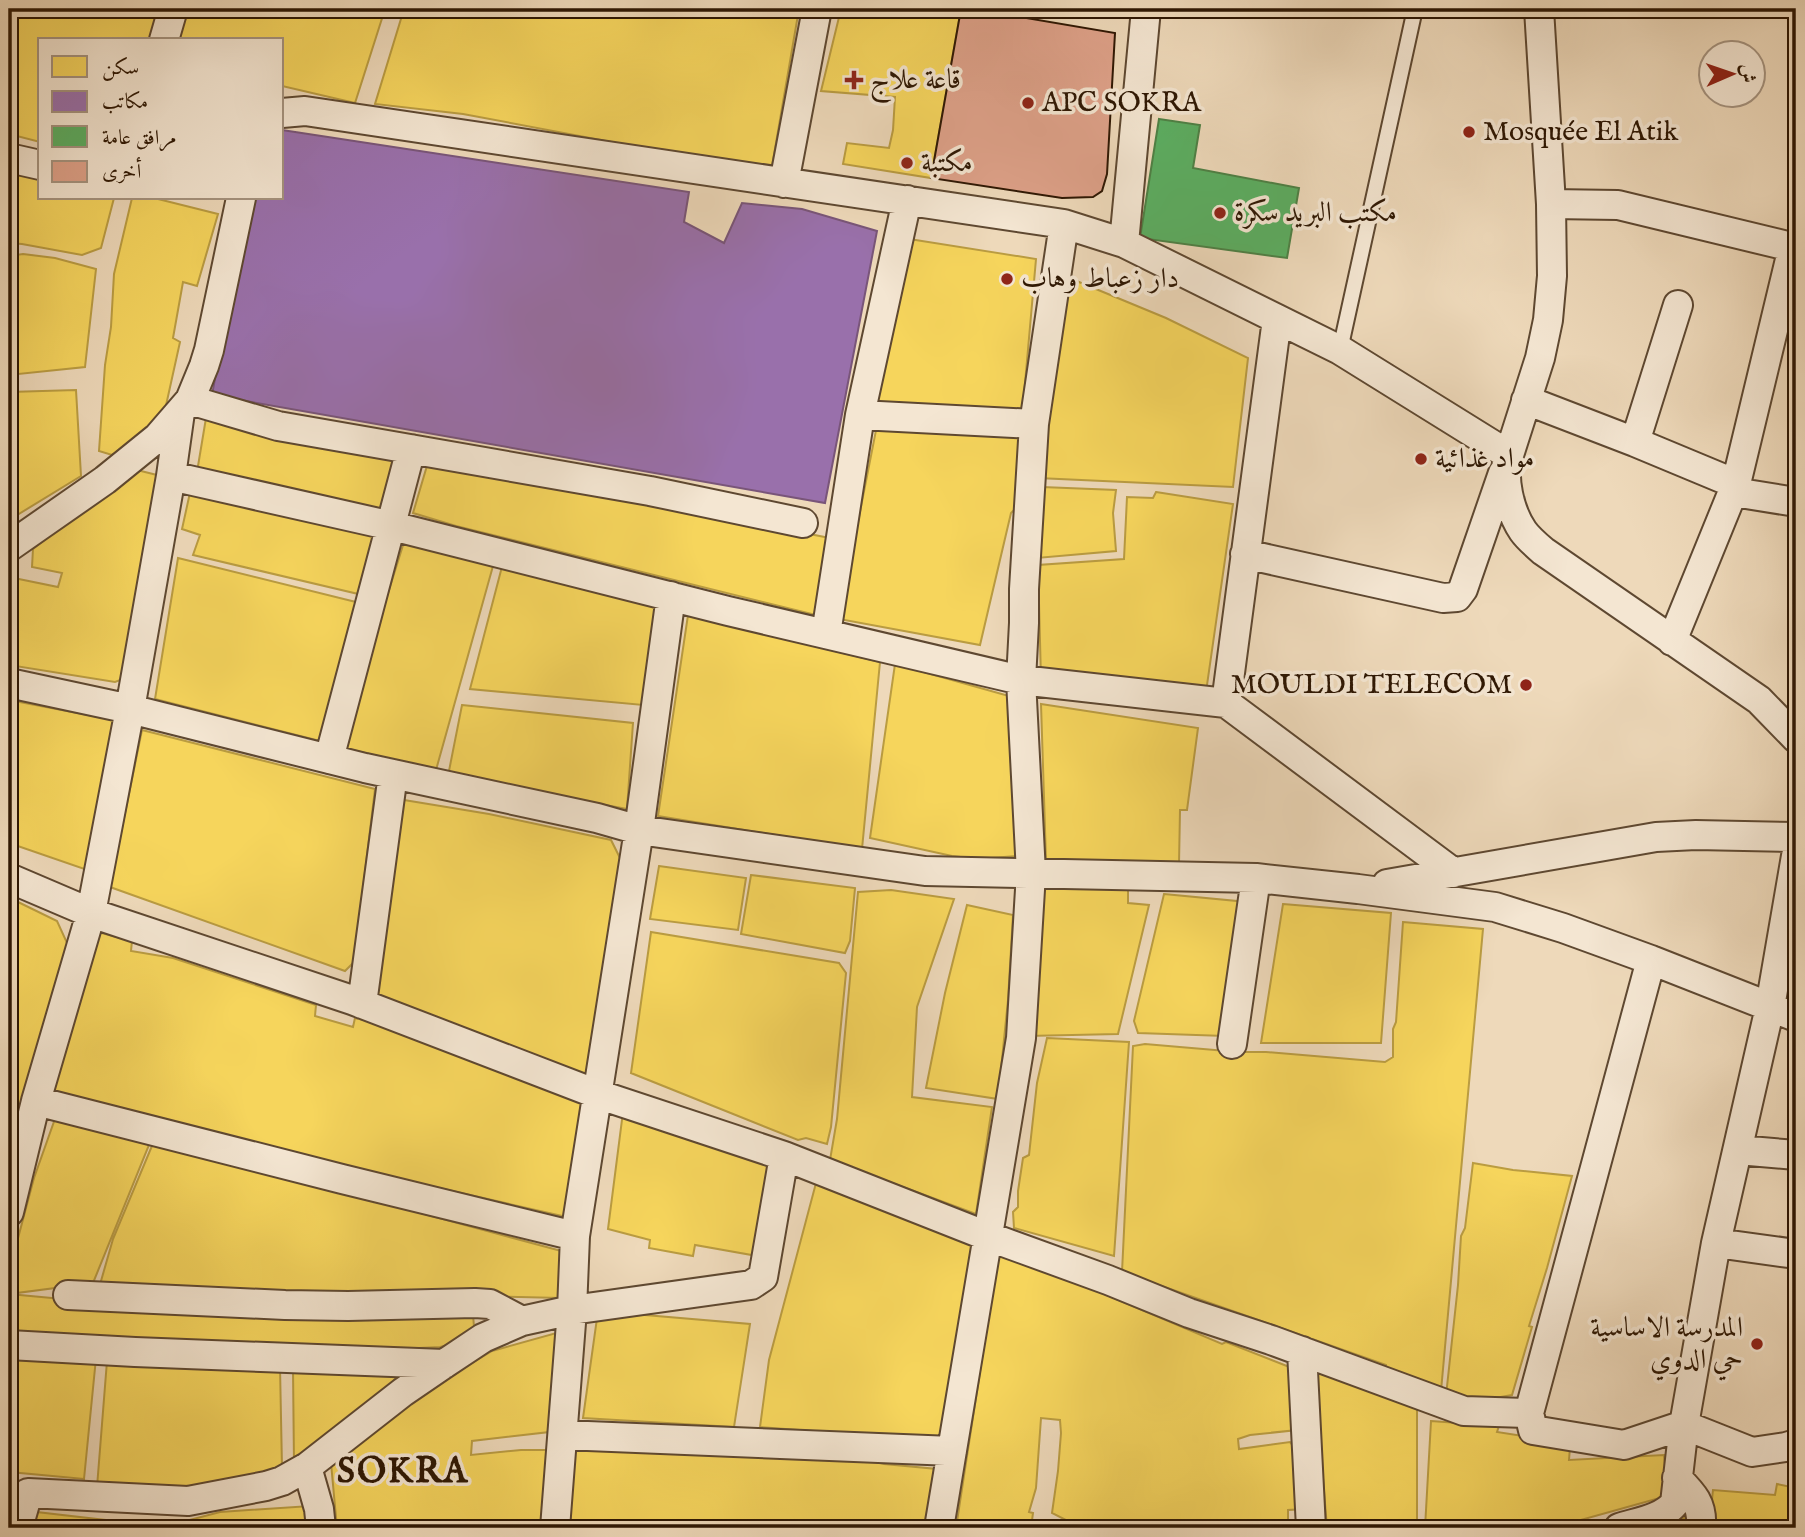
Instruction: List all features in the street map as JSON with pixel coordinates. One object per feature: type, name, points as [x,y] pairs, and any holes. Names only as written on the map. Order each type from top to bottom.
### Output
[{"type":"street","points":[[165,38],[173,9]]},
{"type":"street","points":[[784,183],[817,9]]},
{"type":"street","points":[[1124,243],[1146,9]]},
{"type":"street","points":[[1245,554],[1443,598],[1457,597],[1464,589],[1540,358],[1548,320],[1552,276],[1551,204],[1539,9]]},
{"type":"street","points":[[284,113],[305,111],[1064,224],[1124,243],[1340,351],[1507,460]]},
{"type":"street","points":[[9,158],[38,165]]},
{"type":"street","points":[[9,1212],[36,1101],[90,913],[185,406],[209,350],[241,200]]},
{"type":"street","points":[[826,634],[860,415],[907,200]]},
{"type":"street","points":[[1551,204],[1618,205],[1795,247],[1786,320],[1735,488],[1672,641]]},
{"type":"street","points":[[939,1528],[1021,1038],[1031,873],[1020,680],[1034,424],[1064,224]]},
{"type":"street","points":[[1635,442],[1678,305]]},
{"type":"street","points":[[1226,703],[1277,319]]},
{"type":"street","points":[[1526,400],[1635,442],[1735,488],[1796,502]]},
{"type":"street","points":[[185,406],[278,426],[650,491],[803,523]]},
{"type":"street","points":[[9,547],[105,480],[158,437],[185,406]]},
{"type":"street","points":[[860,415],[1034,424]]},
{"type":"street","points":[[329,759],[411,449]]},
{"type":"street","points":[[1507,460],[1508,498],[1523,530],[1543,551],[1759,700],[1796,737]]},
{"type":"street","points":[[172,476],[392,526],[1020,680],[1226,703],[1454,873]]},
{"type":"street","points":[[555,1528],[575,1236],[639,831],[671,596]]},
{"type":"street","points":[[9,683],[130,709],[393,774],[597,818],[639,831],[925,871],[1256,878],[1495,907],[1651,960],[1796,1017]]},
{"type":"street","points":[[362,1004],[393,774]]},
{"type":"street","points":[[1359,889],[1656,837],[1796,837]]},
{"type":"street","points":[[1619,1528],[1660,1514],[1675,1503],[1685,1425],[1716,1243],[1770,1007],[1796,856]]},
{"type":"street","points":[[1232,1044],[1256,878]]},
{"type":"street","points":[[9,879],[90,913],[362,1004],[597,1094],[784,1156],[1189,1313],[1302,1351],[1464,1411],[1529,1413]]},
{"type":"street","points":[[1651,960],[1529,1413],[1533,1430],[1624,1445],[1685,1425],[1752,1452],[1796,1444]]},
{"type":"street","points":[[36,1101],[575,1236]]},
{"type":"street","points":[[1738,1150],[1796,1155]]},
{"type":"street","points":[[18,1528],[19,1491],[188,1501],[246,1491],[282,1481],[307,1467],[403,1392],[483,1338],[522,1321],[572,1310],[751,1285],[763,1277],[784,1156]]},
{"type":"street","points":[[1716,1243],[1796,1254]]},
{"type":"street","points":[[68,1295],[285,1305],[475,1303],[490,1304],[522,1321]]},
{"type":"street","points":[[9,1345],[444,1364]]},
{"type":"street","points":[[1302,1351],[1311,1528]]},
{"type":"street","points":[[563,1435],[952,1451]]},
{"type":"street","points":[[307,1467],[319,1509],[321,1528]]},
{"type":"street","points":[[1678,1478],[1700,1506],[1701,1528]]},
{"type":"lane","points":[[1340,351],[1415,9]]},
{"type":"building: سكن","points":[[9,9],[162,9],[155,38],[38,38],[38,141],[9,134]]},
{"type":"building: سكن","points":[[185,9],[385,9],[355,103],[284,86],[284,38],[177,38]]},
{"type":"building: سكن","points":[[404,9],[799,9],[771,172],[463,114],[375,104]]},
{"type":"building: سكن","points":[[841,9],[961,9],[931,178],[843,164],[847,143],[889,148],[895,97],[821,91]]},
{"type":"building: سكن","points":[[9,163],[38,170],[38,200],[113,200],[101,248],[82,255],[9,243]]},
{"type":"building: سكن","points":[[132,200],[162,200],[218,214],[197,286],[183,282],[173,338],[180,342],[161,428],[112,455],[99,451],[114,274]]},
{"type":"building: سكن","points":[[903,238],[1036,259],[1022,417],[870,405]]},
{"type":"building: سكن","points":[[23,254],[55,258],[96,269],[85,367],[9,375],[9,256]]},
{"type":"building: سكن","points":[[1050,270],[1166,318],[1248,358],[1233,487],[1038,478]]},
{"type":"building: سكن","points":[[76,390],[81,476],[9,520],[9,392]]},
{"type":"building: سكن","points":[[206,418],[407,458],[392,511],[197,472]]},
{"type":"building: سكن","points":[[878,420],[1024,437],[1020,504],[1011,513],[980,645],[839,619]]},
{"type":"building: سكن","points":[[429,459],[840,540],[824,617],[413,513]]},
{"type":"building: سكن","points":[[133,469],[161,476],[123,679],[115,682],[9,665],[9,577],[58,587],[62,573],[32,567],[33,549]]},
{"type":"building: سكن","points":[[1042,487],[1116,490],[1113,513],[1116,551],[1037,558]]},
{"type":"building: سكن","points":[[191,488],[373,531],[385,541],[371,597],[193,555],[200,535],[182,529]]},
{"type":"building: سكن","points":[[1156,492],[1233,504],[1205,699],[1041,679],[1038,565],[1124,559],[1127,497],[1153,498]]},
{"type":"building: سكن","points":[[404,542],[493,566],[436,770],[340,747]]},
{"type":"building: سكن","points":[[178,558],[368,605],[328,743],[155,699]]},
{"type":"building: سكن","points":[[504,559],[664,601],[643,705],[470,689]]},
{"type":"building: سكن","points":[[688,615],[880,662],[862,849],[658,816]]},
{"type":"building: سكن","points":[[895,664],[1016,698],[1017,856],[978,859],[952,856],[870,838]]},
{"type":"building: سكن","points":[[9,700],[125,722],[93,872],[9,843]]},
{"type":"building: سكن","points":[[1041,704],[1198,728],[1187,810],[1180,810],[1179,864],[1046,860]]},
{"type":"building: سكن","points":[[462,705],[633,723],[627,809],[448,776]]},
{"type":"building: سكن","points":[[142,730],[375,789],[354,962],[345,971],[110,887]]},
{"type":"building: سكن","points":[[398,799],[489,814],[611,840],[620,858],[590,1081],[376,995]]},
{"type":"building: سكن","points":[[659,866],[746,878],[738,930],[650,919]]},
{"type":"building: سكن","points":[[751,875],[855,888],[850,941],[845,953],[741,934]]},
{"type":"building: سكن","points":[[1038,884],[1128,890],[1128,903],[1149,905],[1118,1034],[1026,1036]]},
{"type":"building: سكن","points":[[891,890],[954,899],[917,1007],[912,1097],[992,1107],[976,1214],[830,1160],[837,1119],[858,892]]},
{"type":"building: سكن","points":[[1164,894],[1247,902],[1225,1036],[1138,1033],[1134,1021]]},
{"type":"building: سكن","points":[[16,901],[57,921],[68,945],[9,1178],[9,920]]},
{"type":"building: سكن","points":[[1283,904],[1391,913],[1381,1043],[1261,1043]]},
{"type":"building: سكن","points":[[967,905],[1013,915],[998,1099],[926,1088],[945,993]]},
{"type":"building: سكن","points":[[1403,922],[1483,929],[1441,1391],[1387,1373],[1386,1365],[1122,1272],[1133,1046],[1145,1044],[1385,1062],[1393,1057]]},
{"type":"building: سكن","points":[[94,931],[132,941],[131,951],[173,958],[316,1005],[315,1016],[353,1027],[355,1018],[370,1021],[574,1096],[585,1110],[571,1218],[52,1100]]},
{"type":"building: سكن","points":[[651,932],[839,963],[846,973],[827,1144],[806,1138],[798,1140],[631,1073]]},
{"type":"building: سكن","points":[[1047,1038],[1129,1042],[1114,1256],[1014,1228],[1013,1212],[1018,1207],[1023,1158],[1029,1155],[1037,1083]]},
{"type":"building: سكن","points":[[624,1104],[779,1160],[763,1257],[695,1245],[693,1256],[649,1248],[650,1240],[608,1229]]},
{"type":"building: سكن","points":[[56,1116],[151,1140],[93,1283],[9,1294],[9,1272],[34,1178]]},
{"type":"building: سكن","points":[[154,1141],[565,1252],[561,1298],[99,1288],[113,1239]]},
{"type":"building: سكن","points":[[1473,1163],[1572,1176],[1512,1395],[1478,1401],[1446,1396],[1461,1236],[1465,1228]]},
{"type":"building: سكن","points":[[816,1183],[976,1233],[949,1441],[760,1427],[769,1360]]},
{"type":"building: سكن","points":[[1005,1252],[1222,1344],[1226,1342],[1292,1368],[1297,1430],[1250,1435],[1238,1439],[1239,1449],[1290,1442],[1299,1453],[1306,1509],[1288,1510],[1288,1528],[1064,1528],[1066,1520],[1052,1513],[1058,1471],[1060,1420],[1041,1418],[1036,1488],[1029,1512],[1033,1513],[1031,1528],[956,1528],[998,1254]]},
{"type":"building: سكن","points":[[9,1294],[84,1301],[473,1315],[475,1338],[440,1347],[334,1352],[9,1341]]},
{"type":"building: سكن","points":[[598,1311],[750,1324],[734,1427],[583,1418]]},
{"type":"building: سكن","points":[[567,1330],[558,1431],[472,1441],[471,1455],[555,1450],[543,1528],[337,1528],[331,1463],[406,1403],[492,1351]]},
{"type":"building: سكن","points":[[18,1354],[96,1358],[84,1479],[10,1472]]},
{"type":"building: سكن","points":[[107,1361],[280,1367],[282,1468],[186,1495],[97,1487]]},
{"type":"building: سكن","points":[[1314,1366],[1417,1401],[1417,1528],[1327,1528]]},
{"type":"building: سكن","points":[[293,1369],[395,1374],[400,1391],[294,1464]]},
{"type":"building: سكن","points":[[1431,1421],[1499,1426],[1497,1432],[1554,1441],[1570,1447],[1569,1460],[1664,1455],[1667,1496],[1552,1528],[1425,1528]]},
{"type":"building: سكن","points":[[572,1444],[861,1458],[884,1464],[937,1469],[926,1528],[563,1528]]},
{"type":"building: سكن","points":[[1777,1484],[1796,1488],[1796,1528],[1709,1528],[1713,1490],[1775,1495]]},
{"type":"building: سكن","points":[[310,1506],[310,1528],[117,1528],[119,1520],[182,1522],[220,1512]]},
{"type":"building: سكن","points":[[28,1511],[105,1520],[104,1528],[24,1528]]},
{"type":"building: سكن","points":[[1689,1517],[1688,1528],[1635,1528]]},
{"type":"building: مكاتب","points":[[284,130],[689,192],[684,222],[724,243],[742,203],[802,209],[877,231],[825,503],[212,395],[248,200],[284,200]]},
{"type":"building: مرافق عامة","name":"مكتب البريد سكرة","points":[[1159,119],[1200,125],[1193,168],[1299,188],[1287,258],[1140,238]]},
{"type":"building: أخرى","name":"APC SOKRA","points":[[961,9],[1115,33],[1107,174],[1102,191],[1093,197],[1062,198],[931,178]]},
{"type":"place","name":"قاعة علاج","points":[[854,80]]},
{"type":"place","name":"APC SOKRA","points":[[1028,103]]},
{"type":"place","name":"Mosquée El Atik","points":[[1469,132]]},
{"type":"place","name":"مكتبة","points":[[907,163]]},
{"type":"place","name":"مكتب البريد سكرة","points":[[1220,213]]},
{"type":"place","name":"دار زعباط وهاب","points":[[1007,279]]},
{"type":"place","name":"مواد غذائية","points":[[1421,459]]},
{"type":"place","name":"MOULDI TELECOM","points":[[1526,685]]},
{"type":"place","name":"المدرسة الاساسية حي الدوي","points":[[1757,1344]]},
{"type":"district","name":"SOKRA","points":[[403,1472]]}]
